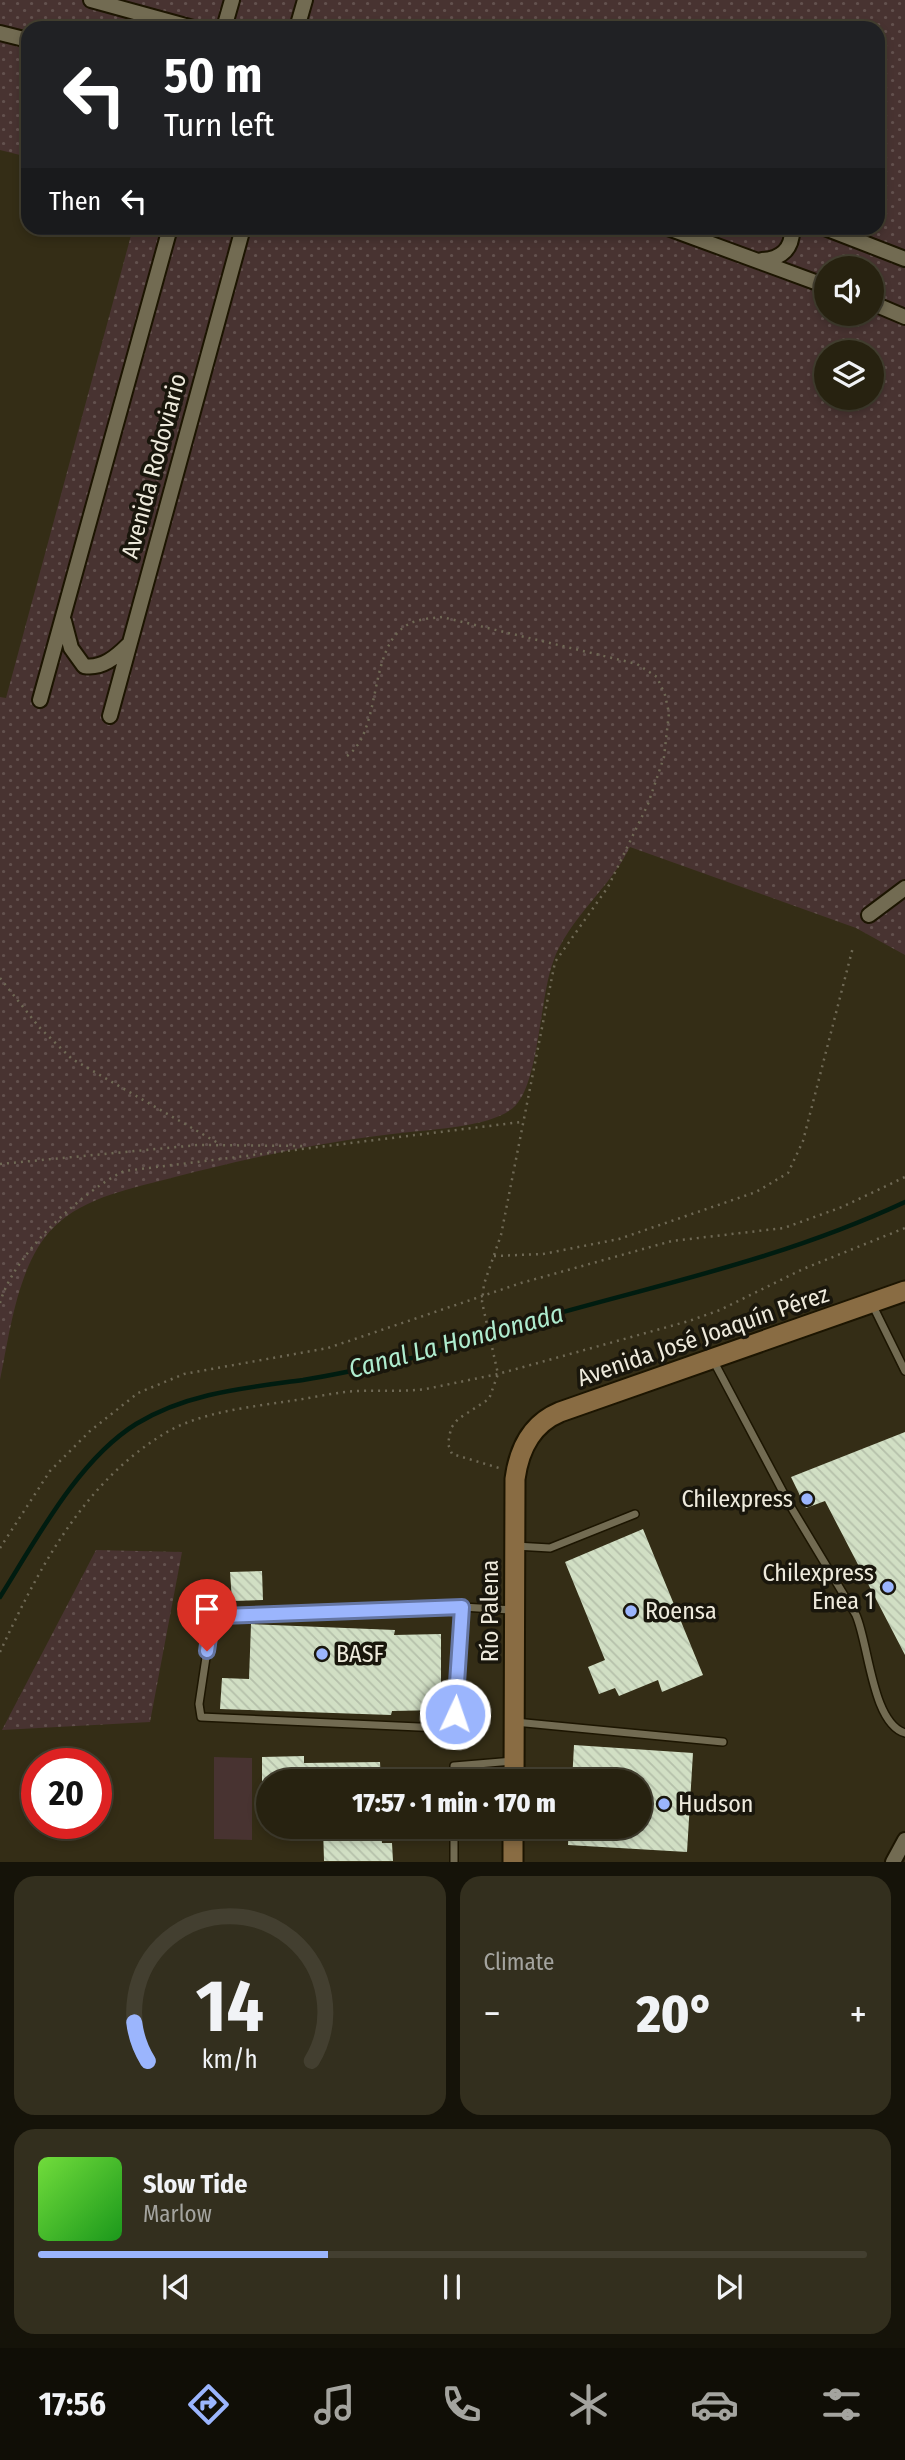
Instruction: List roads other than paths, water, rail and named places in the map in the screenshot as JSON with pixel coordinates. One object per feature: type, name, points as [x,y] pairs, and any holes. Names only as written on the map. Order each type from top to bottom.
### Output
[{"type":"main road","name":"Avenida José Joaquín Pérez","points":[[526,1442],[539,1424],[553,1416],[905,1291]]},
{"type":"main road","name":"Río Palena","points":[[514,1769],[516,1470],[526,1442]]},
{"type":"main road","points":[[513,1839],[513,1861]]},
{"type":"street","points":[[90,0],[167,21]]},
{"type":"street","points":[[227,21],[232,0]]},
{"type":"street","points":[[299,21],[304,0]]},
{"type":"street","points":[[0,33],[21,38]]},
{"type":"street","name":"Avenida Rodoviario","points":[[40,701],[168,235]]},
{"type":"street","name":"Avenida Rodoviario","points":[[110,716],[241,235]]},
{"type":"street","points":[[688,235],[814,281]]},
{"type":"street","points":[[760,260],[776,258],[787,250],[792,235]]},
{"type":"street","points":[[843,235],[905,259]]},
{"type":"street","points":[[884,308],[905,317]]},
{"type":"street","points":[[64,620],[71,648],[84,666],[105,663],[130,642]]},
{"type":"street","points":[[869,915],[905,888]]},
{"type":"street","points":[[893,1861],[905,1840]]},
{"type":"lane","points":[[871,1303],[905,1371]]},
{"type":"lane","points":[[713,1359],[791,1507],[856,1615],[863,1630],[885,1717],[895,1729],[905,1733]]},
{"type":"lane","points":[[515,1546],[550,1548],[635,1514]]},
{"type":"lane","points":[[462,1607],[455,1714],[441,1728],[201,1717],[200,1704],[211,1624],[221,1616],[462,1607],[514,1610]]},
{"type":"lane","points":[[514,1722],[723,1742]]},
{"type":"lane","points":[[454,1769],[454,1766],[514,1761]]},
{"type":"lane","points":[[454,1839],[454,1861]]},
{"type":"waterway","name":"Canal La Hondonada","points":[[0,1597],[60,1503],[95,1458],[136,1424],[175,1405],[217,1393],[331,1375],[428,1354],[538,1319],[770,1254],[860,1222],[905,1202]]},
{"type":"place","name":"Chilexpress","points":[[807,1499]]},
{"type":"place","name":"Chilexpress Enea 1","points":[[888,1587]]},
{"type":"place","name":"Roensa","points":[[631,1611]]},
{"type":"place","name":"BASF","points":[[322,1654]]},
{"type":"place","name":"Hudson","points":[[664,1804]]}]
